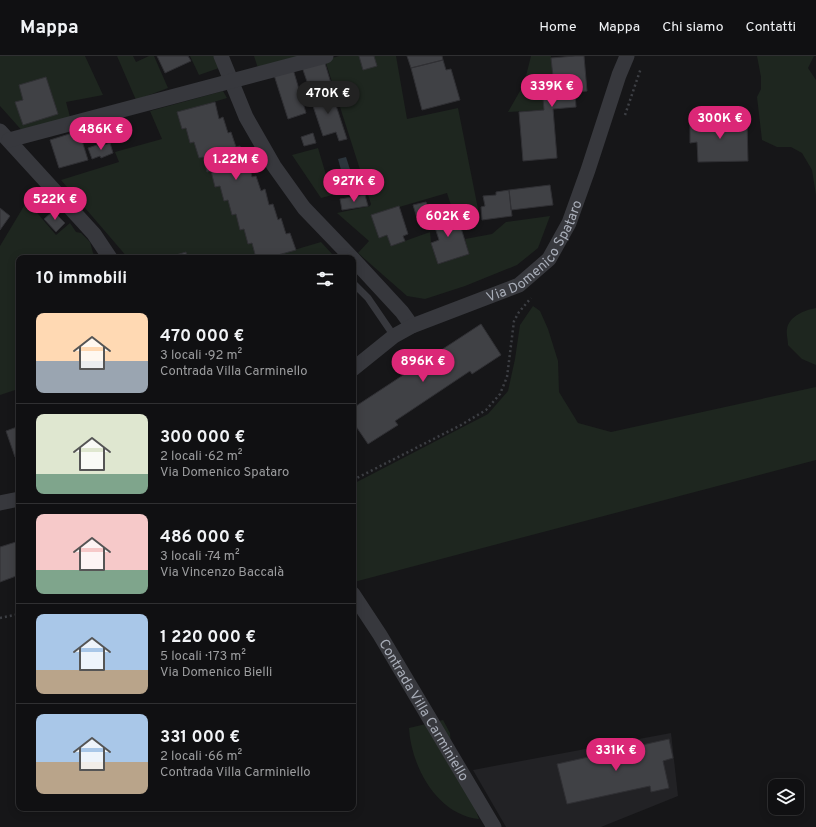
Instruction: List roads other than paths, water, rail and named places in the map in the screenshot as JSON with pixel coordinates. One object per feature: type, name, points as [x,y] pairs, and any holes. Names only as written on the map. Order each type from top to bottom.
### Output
[{"type":"street","points":[[221,56],[246,117],[274,166],[304,208],[348,255]]},
{"type":"street","points":[[108,255],[94,234],[5,136],[231,81],[326,56]]},
{"type":"street","name":"Via Domenico Spataro","points":[[356,367],[394,336],[412,326],[519,285],[549,259],[569,223],[619,75],[627,56]]},
{"type":"street","points":[[356,263],[402,312],[412,326]]},
{"type":"street","points":[[0,503],[16,500]]},
{"type":"street","name":"Contrada Villa Carminiello","points":[[356,599],[380,635],[494,827]]},
{"type":"lane","points":[[356,285],[368,298],[394,336]]}]
